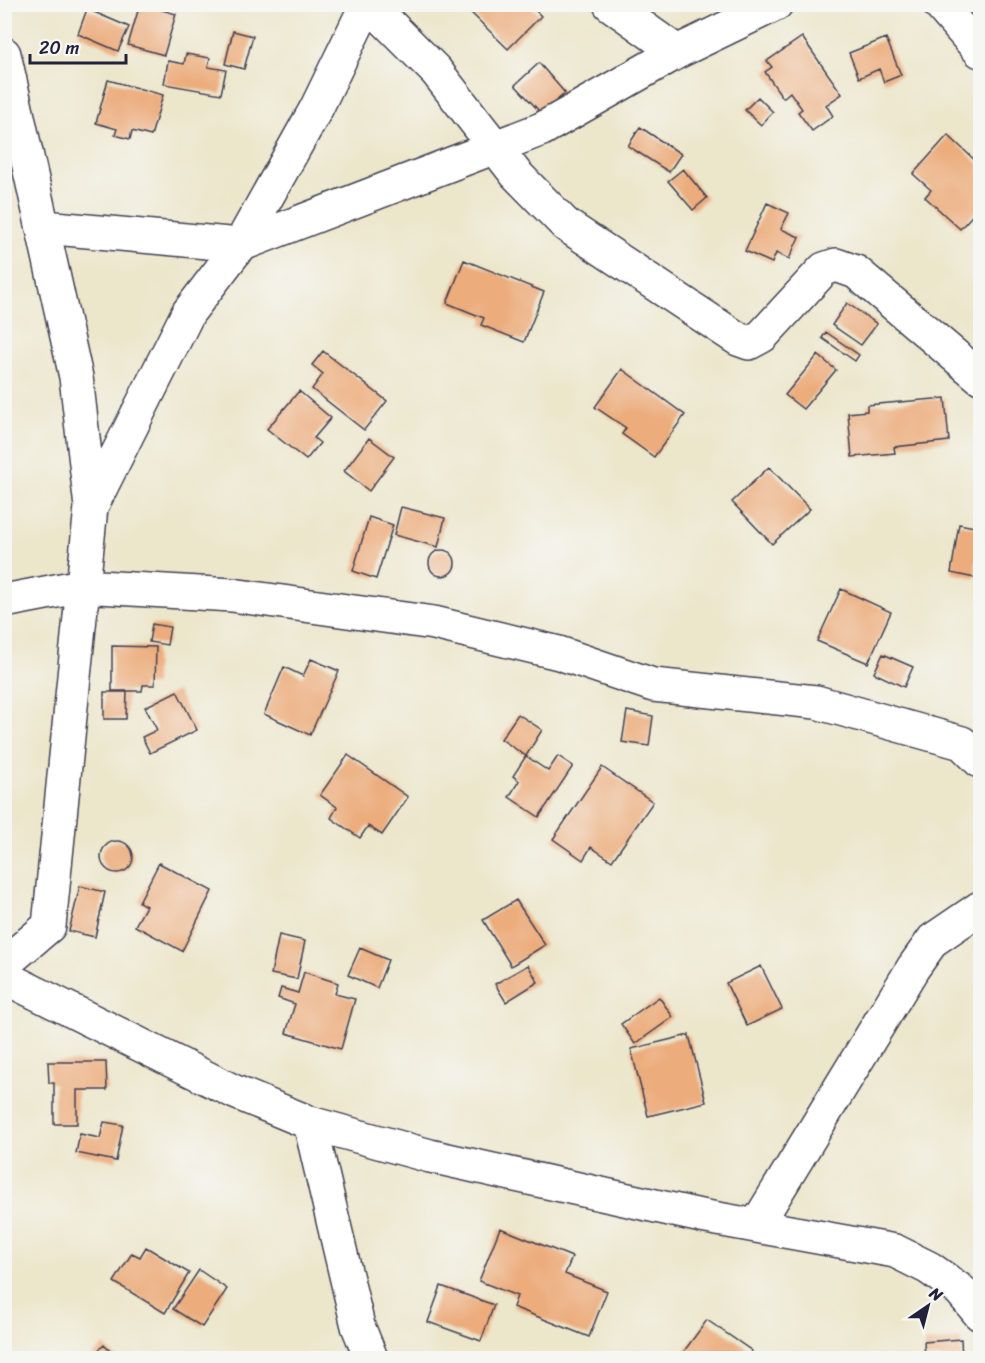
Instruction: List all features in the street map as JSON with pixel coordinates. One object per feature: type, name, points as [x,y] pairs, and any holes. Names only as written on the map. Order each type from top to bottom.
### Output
[{"type":"street","points":[[91,507],[188,313],[240,245],[316,109],[368,4],[436,71],[516,174],[566,225],[738,339],[749,343],[762,336],[824,269],[836,266],[856,272],[981,377]]},
{"type":"street","points":[[610,4],[677,52]]},
{"type":"street","points":[[44,227],[240,245],[542,129],[677,52],[776,4]]},
{"type":"street","points":[[939,4],[981,51]]},
{"type":"street","points":[[4,54],[76,377],[91,507],[49,926],[4,964]]},
{"type":"street","points":[[4,601],[82,586],[232,595],[434,623],[559,653],[653,685],[816,702],[962,743],[981,761]]},
{"type":"street","points":[[756,1226],[933,940],[981,908]]},
{"type":"street","points":[[4,976],[235,1092],[310,1123],[430,1156],[756,1226],[895,1251],[929,1268],[960,1290],[981,1314]]},
{"type":"street","points":[[310,1123],[358,1326],[371,1359]]},
{"type":"building","points":[[140,4],[176,14],[164,55],[128,45]]},
{"type":"building","points":[[462,4],[529,4],[541,16],[508,49]]},
{"type":"building","points":[[87,9],[129,27],[118,51],[78,34]]},
{"type":"building","points":[[233,31],[253,36],[244,69],[225,64]]},
{"type":"building","points":[[802,37],[842,94],[826,105],[833,116],[812,131],[798,112],[802,109],[790,92],[783,98],[765,72],[772,67],[767,61]]},
{"type":"building","points":[[886,38],[901,75],[884,82],[879,69],[859,78],[849,53]]},
{"type":"building","points":[[186,54],[210,58],[208,67],[226,70],[221,94],[164,84],[168,61],[184,64]]},
{"type":"building","points":[[539,63],[565,93],[542,114],[515,85]]},
{"type":"building","points":[[108,80],[163,95],[151,136],[132,131],[130,139],[115,135],[117,129],[96,123]]},
{"type":"building","points":[[758,97],[773,112],[761,125],[745,110]]},
{"type":"building","points":[[640,127],[681,154],[669,172],[628,146]]},
{"type":"building","points":[[948,135],[980,165],[980,207],[960,229],[925,197],[931,190],[913,174]]},
{"type":"building","points":[[683,169],[707,198],[693,210],[668,181]]},
{"type":"building","points":[[767,203],[789,213],[781,229],[799,237],[789,259],[776,253],[772,263],[745,251]]},
{"type":"building","points":[[464,260],[544,292],[524,342],[481,325],[484,318],[447,303]]},
{"type":"building","points":[[847,303],[877,324],[861,345],[832,325]]},
{"type":"building","points":[[826,332],[859,355],[855,361],[822,338]]},
{"type":"building","points":[[323,351],[387,401],[364,430],[312,389],[323,374],[312,365]]},
{"type":"building","points":[[818,355],[836,370],[803,409],[785,395]]},
{"type":"building","points":[[622,369],[685,415],[654,457],[622,434],[626,428],[595,407]]},
{"type":"building","points":[[299,391],[331,418],[314,438],[320,443],[306,460],[267,429]]},
{"type":"building","points":[[945,398],[949,441],[894,447],[895,453],[852,457],[848,413],[867,411],[867,405]]},
{"type":"building","points":[[369,438],[394,457],[369,491],[344,471]]},
{"type":"building","points":[[769,467],[810,509],[772,544],[732,502]]},
{"type":"building","points":[[401,507],[445,518],[438,547],[394,535]]},
{"type":"building","points":[[369,517],[393,525],[376,579],[353,571]]},
{"type":"building","points":[[959,524],[980,528],[975,578],[951,573]]},
{"type":"building","points":[[442,550],[451,554],[455,563],[451,572],[442,576],[433,572],[429,563],[433,554]]},
{"type":"building","points":[[841,589],[891,612],[868,663],[817,641]]},
{"type":"building","points":[[152,624],[170,627],[167,645],[149,642]]},
{"type":"building","points":[[112,646],[156,647],[155,685],[143,685],[142,691],[112,691]]},
{"type":"building","points":[[883,654],[913,667],[904,687],[874,673]]},
{"type":"building","points":[[311,659],[339,671],[310,735],[264,714],[284,667],[303,676]]},
{"type":"building","points":[[177,691],[197,730],[150,753],[142,737],[157,730],[145,707]]},
{"type":"building","points":[[104,692],[127,692],[126,719],[104,719]]},
{"type":"building","points":[[627,711],[653,716],[649,746],[622,742]]},
{"type":"building","points":[[518,714],[542,730],[526,756],[501,739]]},
{"type":"building","points":[[348,755],[408,797],[382,835],[368,826],[360,838],[331,818],[337,807],[320,795]]},
{"type":"building","points":[[526,756],[548,771],[558,756],[573,766],[539,817],[509,797],[519,781],[513,776]]},
{"type":"building","points":[[602,767],[653,802],[612,861],[591,847],[583,860],[553,839]]},
{"type":"building","points":[[117,841],[129,845],[133,857],[129,869],[117,873],[105,869],[101,857],[105,845]]},
{"type":"building","points":[[159,863],[212,891],[182,951],[135,926],[146,906],[139,902]]},
{"type":"building","points":[[80,886],[105,892],[95,937],[69,931]]},
{"type":"building","points":[[516,900],[545,945],[511,966],[483,920]]},
{"type":"building","points":[[279,935],[305,941],[297,979],[271,974]]},
{"type":"building","points":[[360,948],[388,960],[377,988],[348,975]]},
{"type":"building","points":[[528,965],[538,982],[506,1002],[495,984]]},
{"type":"building","points":[[761,966],[782,1009],[747,1026],[726,983]]},
{"type":"building","points":[[304,972],[338,983],[335,994],[355,999],[341,1049],[286,1033],[295,1004],[278,998],[281,988],[298,993]]},
{"type":"building","points":[[659,997],[673,1017],[635,1044],[621,1024]]},
{"type":"building","points":[[689,1035],[706,1102],[648,1116],[631,1049]]},
{"type":"building","points":[[48,1062],[106,1062],[107,1090],[77,1090],[77,1124],[54,1124],[54,1083],[49,1083]]},
{"type":"building","points":[[104,1122],[123,1125],[116,1161],[76,1153],[80,1134],[100,1138]]},
{"type":"building","points":[[500,1228],[572,1257],[565,1274],[607,1291],[589,1337],[513,1307],[517,1296],[479,1281]]},
{"type":"building","points":[[146,1247],[189,1273],[165,1313],[114,1282],[132,1253],[140,1257]]},
{"type":"building","points":[[199,1270],[227,1289],[202,1327],[173,1309]]},
{"type":"building","points":[[441,1286],[494,1305],[481,1341],[428,1322]]},
{"type":"building","points":[[707,1320],[752,1351],[746,1358],[679,1358]]},
{"type":"building","points":[[961,1339],[962,1358],[925,1358],[924,1342]]},
{"type":"building","points":[[104,1345],[117,1358],[90,1358]]}]
